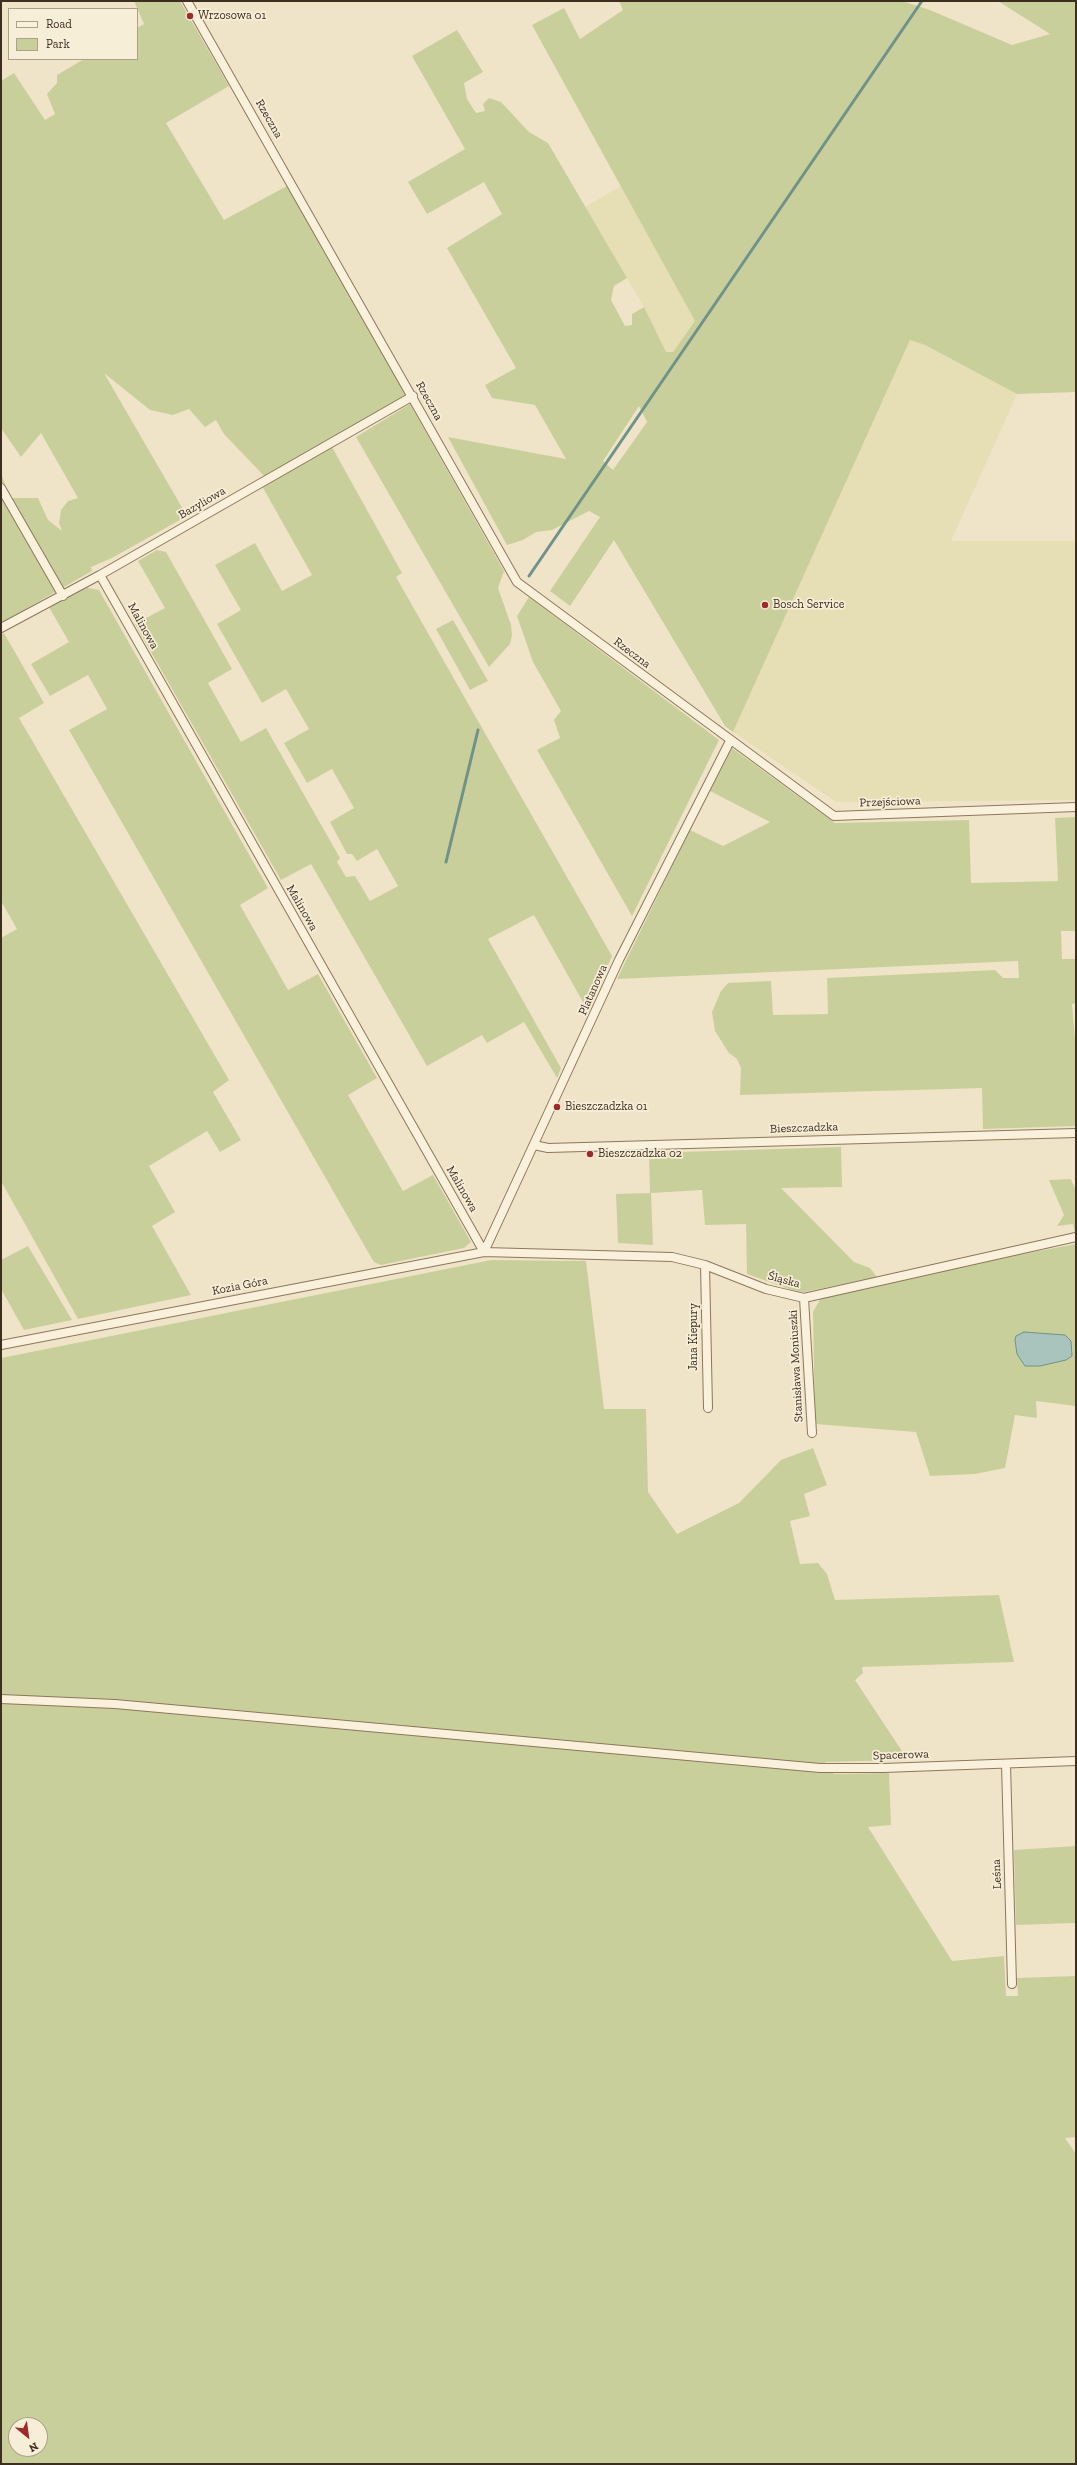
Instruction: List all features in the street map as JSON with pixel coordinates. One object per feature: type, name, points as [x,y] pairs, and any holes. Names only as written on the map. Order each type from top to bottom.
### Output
[{"type":"street","name":"Rzeczna","points":[[187,1],[413,396],[517,582],[730,741]]},
{"type":"street","name":"Bazyliowa","points":[[1,628],[63,596],[413,396]]},
{"type":"street","points":[[1,488],[63,596]]},
{"type":"street","name":"Malinowa","points":[[100,575],[484,1252]]},
{"type":"street","name":"Przejściowa","points":[[730,741],[834,816],[1076,807]]},
{"type":"street","name":"Platanowa","points":[[484,1252],[619,960],[730,741]]},
{"type":"street","name":"Bieszczadzka","points":[[534,1145],[548,1148],[1076,1133]]},
{"type":"street","name":"Śląska","points":[[484,1252],[664,1256],[705,1265],[766,1289],[804,1298],[1076,1238]]},
{"type":"street","name":"Kozia Góra","points":[[1,1345],[484,1252]]},
{"type":"street","name":"Jana Kiepury","points":[[705,1265],[708,1326],[706,1368],[708,1408]]},
{"type":"street","name":"Stanisława Moniuszki","points":[[804,1298],[812,1433]]},
{"type":"street","name":"Spacerowa","points":[[1,1699],[115,1704],[820,1768],[883,1768],[1076,1761]]},
{"type":"street","name":"Leśna","points":[[1006,1764],[1012,1984]]},
{"type":"shaded area","points":[[621,186],[695,321],[673,352],[666,353],[644,307],[585,207]]},
{"type":"shaded area","points":[[910,340],[925,345],[1017,394],[951,541],[1076,541],[1076,800],[836,802],[733,732]]},
{"type":"green space","points":[[134,1],[180,1],[229,86],[166,123],[224,220],[287,186],[407,397],[265,477],[224,434],[216,420],[205,427],[189,409],[173,415],[150,410],[104,373],[187,516],[112,558],[91,567],[92,571],[1,623],[1,472],[9,498],[38,498],[48,520],[62,531],[59,523],[61,510],[68,501],[78,498],[41,433],[21,457],[1,428],[1,81],[14,73],[45,120],[55,114],[47,94],[57,83],[57,75],[82,60],[138,60],[138,27],[144,24]]},
{"type":"green space","points":[[619,1],[902,1],[930,10],[1012,45],[1050,34],[998,1],[1076,1],[1076,392],[1017,394],[925,345],[910,340],[733,732],[725,726],[614,540],[570,606],[550,591],[600,517],[589,511],[552,530],[536,532],[523,540],[507,545],[448,437],[566,459],[535,405],[492,398],[485,385],[516,368],[447,248],[502,214],[484,182],[427,214],[408,182],[465,149],[412,56],[457,30],[483,72],[464,83],[467,99],[476,113],[485,111],[483,104],[489,98],[501,102],[529,132],[548,143],[627,278],[614,286],[611,300],[625,326],[632,325],[632,314],[644,307],[666,352],[673,352],[695,321],[532,25],[564,8],[580,39],[623,10]],"holes":[[[639,406],[647,422],[613,470],[603,461]]]},
{"type":"green space","points":[[410,404],[504,571],[498,588],[511,625],[512,635],[510,644],[489,667],[356,437]]},
{"type":"green space","points":[[332,447],[402,573],[396,577],[612,956],[588,1011],[534,915],[488,939],[561,1068],[557,1078],[524,1022],[487,1043],[482,1035],[427,1066],[311,864],[281,880],[135,624],[165,608],[138,561],[157,550],[166,552],[232,669],[208,683],[241,742],[266,728],[340,858],[337,862],[346,877],[355,876],[370,901],[398,886],[377,849],[357,861],[352,854],[347,854],[330,822],[354,808],[332,769],[307,783],[284,743],[309,729],[286,689],[262,703],[217,624],[241,610],[215,565],[255,543],[282,591],[312,575],[262,486]]},
{"type":"green space","points":[[84,587],[99,590],[268,888],[240,905],[288,990],[318,974],[377,1078],[348,1095],[403,1191],[433,1175],[471,1242],[464,1248],[381,1265],[374,1262],[368,1252],[69,730],[107,709],[88,675],[50,696],[31,664],[69,642],[49,607]]},
{"type":"green space","points":[[529,597],[719,740],[632,916],[537,750],[560,738],[554,720],[561,711],[533,662],[517,616]]},
{"type":"green space","points":[[453,620],[488,681],[470,690],[436,629]]},
{"type":"green space","points":[[4,633],[44,703],[19,718],[229,1080],[213,1092],[241,1140],[220,1152],[207,1131],[149,1166],[175,1212],[152,1226],[191,1295],[78,1319],[1,1181],[1,938],[17,929],[1,901],[1,635]]},
{"type":"green space","points":[[732,748],[835,823],[969,820],[971,883],[1058,881],[1055,818],[1076,817],[1076,931],[1061,931],[1062,959],[1076,959],[1076,1003],[1072,1004],[1076,1050],[1076,1126],[983,1129],[982,1088],[740,1095],[741,1068],[737,1059],[729,1053],[715,1031],[712,1012],[721,991],[728,983],[771,981],[773,1015],[828,1014],[827,978],[995,970],[1003,978],[1019,978],[1018,961],[617,979],[690,830],[723,846],[770,822],[710,791]]},
{"type":"green space","points":[[841,1147],[842,1187],[781,1188],[854,1262],[870,1268],[877,1277],[800,1293],[747,1274],[746,1224],[705,1225],[702,1190],[651,1193],[653,1245],[618,1243],[616,1194],[650,1193],[649,1153]]},
{"type":"green space","points":[[1071,1179],[1076,1191],[1075,1233],[1073,1224],[1057,1226],[1064,1215],[1049,1180]]},
{"type":"green space","points":[[1076,1244],[1076,1406],[1036,1401],[1037,1418],[1015,1415],[1005,1468],[975,1474],[930,1476],[916,1432],[815,1424],[813,1312],[821,1298],[959,1266]],"holes":[[[1024,1332],[1044,1335],[1051,1334],[1017,1354],[1015,1340]]]},
{"type":"green space","points":[[28,1246],[72,1320],[24,1330],[1,1289],[1,1260]]},
{"type":"green space","points":[[491,1260],[586,1261],[604,1409],[646,1409],[648,1492],[677,1534],[739,1503],[781,1460],[813,1448],[827,1485],[804,1494],[810,1516],[790,1521],[800,1564],[818,1563],[827,1574],[835,1600],[999,1595],[1014,1662],[862,1667],[863,1673],[855,1680],[902,1751],[903,1760],[825,1762],[834,1774],[889,1773],[891,1825],[868,1827],[952,1961],[1004,1956],[1006,1996],[1018,1996],[1017,1978],[1076,1976],[1076,2137],[1065,2138],[1076,2154],[1076,2464],[1,2464],[1,1358]]},
{"type":"green space","points":[[1076,1846],[1076,1923],[1016,1925],[1014,1850]]},
{"type":"water","points":[[1024,1332],[1065,1335],[1071,1341],[1072,1356],[1066,1360],[1040,1366],[1025,1366],[1017,1354],[1015,1340],[1016,1336]]},
{"type":"waterway","points":[[529,576],[922,1]]},
{"type":"waterway","points":[[446,862],[478,730]]},
{"type":"place","name":"Wrzosowa 01","points":[[190,16]]},
{"type":"place","name":"Bosch Service","points":[[765,605]]},
{"type":"place","name":"Bieszczadzka 01","points":[[557,1107]]},
{"type":"place","name":"Bieszczadzka 02","points":[[590,1154]]}]
